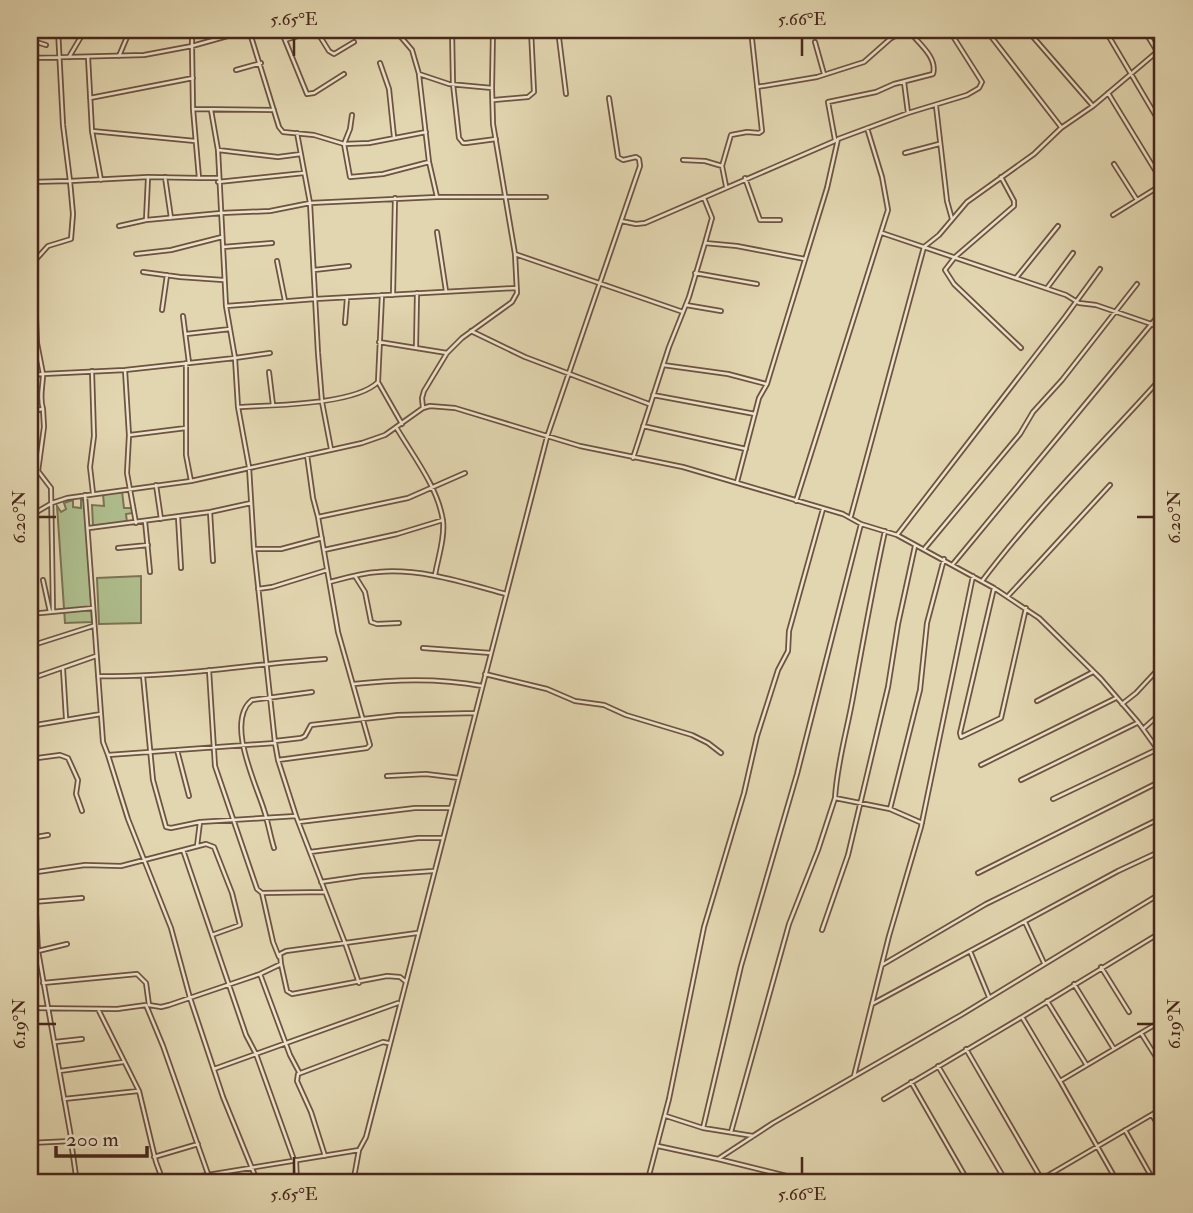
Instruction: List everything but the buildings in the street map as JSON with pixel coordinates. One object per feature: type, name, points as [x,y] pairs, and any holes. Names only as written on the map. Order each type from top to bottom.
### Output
[{"type":"street","points":[[30,264],[48,246],[71,238],[73,214],[58,57],[58,30]]},
{"type":"street","points":[[69,57],[85,30]]},
{"type":"street","points":[[120,56],[130,30]]},
{"type":"street","points":[[192,30],[193,109],[199,178]]},
{"type":"street","points":[[30,58],[144,55],[192,46],[249,30],[281,130],[314,135],[344,145],[426,132]]},
{"type":"street","points":[[280,30],[307,93],[314,93],[344,74]]},
{"type":"street","points":[[285,40],[317,30],[329,51],[334,54],[354,42]]},
{"type":"street","points":[[395,30],[412,50],[419,74],[429,162],[437,197]]},
{"type":"street","points":[[453,30],[453,84],[460,141],[466,143],[496,139]]},
{"type":"street","points":[[423,408],[424,391],[447,353],[471,331],[512,302],[517,288],[515,254],[496,139],[492,88],[493,30]]},
{"type":"street","points":[[493,100],[528,97],[534,92],[531,30]]},
{"type":"street","points":[[558,30],[566,94]]},
{"type":"street","points":[[726,186],[722,166],[731,135],[762,131],[751,30]]},
{"type":"street","points":[[737,482],[759,398],[767,384],[827,188],[836,140],[828,103],[930,76],[935,70],[926,50],[907,30],[890,39],[864,62],[824,75],[757,87]]},
{"type":"street","points":[[621,221],[636,225],[645,223],[836,140],[908,113],[967,95],[982,85],[949,30]]},
{"type":"street","points":[[986,30],[1061,128]]},
{"type":"street","points":[[1027,30],[1093,106]]},
{"type":"street","points":[[1105,30],[1133,72],[1163,128]]},
{"type":"street","points":[[1144,30],[1163,61]]},
{"type":"street","points":[[30,40],[46,45]]},
{"type":"street","points":[[815,42],[824,75]]},
{"type":"street","points":[[851,517],[924,247],[939,235],[967,202],[1034,153],[1061,128],[1093,106],[1158,51]]},
{"type":"street","points":[[88,57],[92,131],[101,180]]},
{"type":"street","points":[[236,70],[261,63]]},
{"type":"street","points":[[380,63],[389,89],[394,137]]},
{"type":"street","points":[[419,74],[453,84],[492,88]]},
{"type":"street","points":[[90,98],[194,78]]},
{"type":"street","points":[[904,82],[908,113]]},
{"type":"street","points":[[1108,93],[1163,184],[1113,215]]},
{"type":"street","points":[[353,1183],[359,1150],[366,1137],[388,1042],[547,437],[640,162],[636,157],[623,160],[618,157],[609,98]]},
{"type":"street","points":[[936,106],[939,145],[952,219]]},
{"type":"street","points":[[193,109],[274,110]]},
{"type":"street","points":[[211,110],[218,150],[226,306],[235,358],[238,407],[249,467],[254,550],[278,760],[296,816],[359,983]]},
{"type":"street","points":[[352,115],[344,145],[349,174],[353,178],[383,174],[429,162]]},
{"type":"street","points":[[796,501],[882,233],[888,201],[867,128]]},
{"type":"street","points":[[92,131],[195,141]]},
{"type":"street","points":[[297,133],[310,203],[322,402],[331,450]]},
{"type":"street","points":[[905,153],[939,145]]},
{"type":"street","points":[[218,150],[247,151],[270,156],[301,154]]},
{"type":"street","points":[[683,160],[705,161],[722,166]]},
{"type":"street","points":[[1114,164],[1138,201]]},
{"type":"street","points":[[30,182],[148,177],[218,180],[275,178],[304,173]]},
{"type":"street","points":[[146,220],[148,177]]},
{"type":"street","points":[[165,177],[171,218]]},
{"type":"street","points":[[1001,177],[1014,206],[945,268],[946,274],[1021,348]]},
{"type":"street","points":[[745,178],[760,220],[780,219]]},
{"type":"street","points":[[118,226],[146,220],[271,211],[310,203],[395,198],[546,197]]},
{"type":"street","points":[[393,295],[395,198]]},
{"type":"street","points":[[633,458],[686,304],[712,218],[704,198]]},
{"type":"street","points":[[30,219],[30,230]]},
{"type":"street","points":[[1016,278],[1058,226]]},
{"type":"street","points":[[438,232],[446,291]]},
{"type":"street","points":[[882,233],[1046,288],[1076,301],[1163,328]]},
{"type":"street","points":[[136,254],[171,250],[222,237]]},
{"type":"street","points":[[223,247],[272,243]]},
{"type":"street","points":[[705,243],[805,259]]},
{"type":"street","points":[[30,247],[30,264]]},
{"type":"street","points":[[1046,288],[1073,253]]},
{"type":"street","points":[[515,254],[683,312]]},
{"type":"street","points":[[277,261],[285,301]]},
{"type":"street","points":[[314,270],[349,266]]},
{"type":"street","points":[[897,535],[1100,269]]},
{"type":"street","points":[[143,272],[224,279]]},
{"type":"street","points":[[695,274],[757,284]]},
{"type":"street","points":[[162,310],[167,275]]},
{"type":"street","points":[[30,277],[35,294],[37,343],[44,374],[41,396],[44,427],[38,471],[51,488],[52,611]]},
{"type":"street","points":[[925,548],[1137,284]]},
{"type":"street","points":[[226,306],[517,288]]},
{"type":"street","points":[[416,348],[417,293]]},
{"type":"street","points":[[382,295],[378,382],[402,424]]},
{"type":"street","points":[[345,323],[347,297]]},
{"type":"street","points":[[686,304],[721,311]]},
{"type":"street","points":[[954,564],[1163,310]]},
{"type":"street","points":[[183,316],[188,363],[186,455],[191,481]]},
{"type":"street","points":[[186,334],[230,330]]},
{"type":"street","points":[[471,331],[488,341],[650,404]]},
{"type":"street","points":[[379,342],[447,353]]},
{"type":"street","points":[[30,375],[125,370],[270,353]]},
{"type":"street","points":[[663,365],[728,374],[767,384]]},
{"type":"street","points":[[125,370],[129,488],[136,523]]},
{"type":"street","points":[[92,371],[94,436],[90,467],[93,494]]},
{"type":"street","points":[[269,372],[274,405]]},
{"type":"street","points":[[982,581],[1062,484],[1114,432],[1163,376]]},
{"type":"street","points":[[238,407],[322,402],[366,390],[378,382]]},
{"type":"street","points":[[653,395],[755,414]]},
{"type":"street","points":[[30,516],[52,503],[85,495],[191,481],[331,450],[374,439],[402,424],[423,408],[455,408],[547,437],[683,467],[737,482],[851,517],[861,524],[897,535],[925,548],[1039,618],[1122,704],[1163,757]]},
{"type":"street","points":[[30,411],[43,409]]},
{"type":"street","points":[[643,426],[746,449]]},
{"type":"street","points":[[396,427],[433,489],[443,520],[435,575]]},
{"type":"street","points":[[129,435],[186,428]]},
{"type":"street","points":[[278,760],[367,748],[369,742],[338,632],[307,456]]},
{"type":"street","points":[[318,517],[408,498],[465,473]]},
{"type":"street","points":[[156,485],[161,519]]},
{"type":"street","points":[[1007,596],[1110,485]]},
{"type":"street","points":[[85,495],[104,748],[174,939],[214,1069],[258,1183]]},
{"type":"street","points":[[89,528],[178,517],[252,503]]},
{"type":"street","points":[[656,1183],[647,1182],[666,1116],[704,927],[744,793],[748,765],[778,670],[788,651],[789,631],[823,509]]},
{"type":"street","points":[[210,512],[213,561]]},
{"type":"street","points":[[178,517],[181,568]]},
{"type":"street","points":[[324,550],[443,520]]},
{"type":"street","points":[[145,522],[150,572]]},
{"type":"street","points":[[703,1128],[741,966],[797,774],[861,524]]},
{"type":"street","points":[[731,1132],[789,924],[835,798],[837,769],[885,531]]},
{"type":"street","points":[[254,550],[281,549],[322,538]]},
{"type":"street","points":[[822,930],[848,855],[888,687],[915,544]]},
{"type":"street","points":[[118,548],[148,545]]},
{"type":"street","points":[[890,809],[920,690],[927,623],[944,559]]},
{"type":"street","points":[[258,589],[327,570]]},
{"type":"street","points":[[330,582],[396,571],[435,575],[506,594]]},
{"type":"street","points":[[355,576],[365,592],[371,622],[399,623]]},
{"type":"street","points":[[854,1076],[922,823],[974,576]]},
{"type":"street","points":[[43,580],[52,611]]},
{"type":"street","points":[[994,588],[961,737],[1000,718],[1026,608]]},
{"type":"street","points":[[30,614],[94,608]]},
{"type":"street","points":[[30,646],[95,625]]},
{"type":"street","points":[[422,648],[491,653]]},
{"type":"street","points":[[30,679],[97,656]]},
{"type":"street","points":[[98,676],[143,676],[268,662],[325,659]]},
{"type":"street","points":[[1122,704],[1163,664]]},
{"type":"street","points":[[63,669],[66,719]]},
{"type":"street","points":[[209,670],[215,766],[256,886],[262,892],[287,991],[292,994],[387,976],[400,977],[405,981]]},
{"type":"street","points":[[1037,701],[1093,673]]},
{"type":"street","points":[[485,674],[547,689],[575,701],[604,705],[625,715],[692,735],[721,753]]},
{"type":"street","points":[[143,676],[153,780],[166,827],[233,819],[296,816]]},
{"type":"street","points":[[354,684],[399,680],[449,681],[482,686]]},
{"type":"street","points":[[274,848],[243,746],[241,723],[245,706],[252,701],[271,697],[312,692]]},
{"type":"street","points":[[981,765],[1116,698]]},
{"type":"street","points":[[1143,729],[1163,711]]},
{"type":"street","points":[[108,755],[275,742],[305,736],[312,724],[398,715],[475,713]]},
{"type":"street","points":[[30,726],[101,714]]},
{"type":"street","points":[[1021,780],[1138,722]]},
{"type":"street","points":[[1053,799],[1158,749]]},
{"type":"street","points":[[177,750],[190,796]]},
{"type":"street","points":[[30,759],[60,755],[68,758],[78,780],[76,794],[82,811]]},
{"type":"street","points":[[387,776],[426,774],[459,778]]},
{"type":"street","points":[[978,873],[1163,780]]},
{"type":"street","points":[[835,798],[890,809],[922,823]]},
{"type":"street","points":[[299,822],[415,807],[450,808]]},
{"type":"street","points":[[882,965],[986,904],[1163,817]]},
{"type":"street","points":[[197,846],[200,822]]},
{"type":"street","points":[[30,838],[48,835]]},
{"type":"street","points":[[310,852],[418,838],[442,838]]},
{"type":"street","points":[[30,873],[85,865],[121,866],[144,858],[211,844],[232,893],[240,925],[212,935]]},
{"type":"street","points":[[183,850],[246,1035],[256,1054],[295,1160],[298,1183]]},
{"type":"street","points":[[872,1004],[1118,871],[1163,850]]},
{"type":"street","points":[[321,882],[434,871]]},
{"type":"street","points":[[30,888],[43,983],[77,1183]]},
{"type":"street","points":[[262,892],[325,892]]},
{"type":"street","points":[[718,1159],[1163,892]]},
{"type":"street","points":[[970,951],[1077,894]]},
{"type":"street","points":[[33,902],[82,898]]},
{"type":"street","points":[[1025,922],[1044,963]]},
{"type":"street","points":[[884,1099],[1163,931]]},
{"type":"street","points":[[280,959],[280,954],[286,951],[417,933]]},
{"type":"street","points":[[1158,934],[1163,943]]},
{"type":"street","points":[[38,951],[68,944]]},
{"type":"street","points":[[970,951],[989,997]]},
{"type":"street","points":[[30,1008],[117,1010],[147,1005],[161,1007],[260,974],[281,964]]},
{"type":"street","points":[[1101,967],[1129,1012]]},
{"type":"street","points":[[43,983],[137,974],[146,983],[147,1005],[208,1174],[217,1183]]},
{"type":"street","points":[[260,974],[285,1044],[299,1072],[297,1081],[312,1112],[325,1156]]},
{"type":"street","points":[[1074,984],[1114,1049]]},
{"type":"street","points":[[1047,1001],[1087,1065]]},
{"type":"street","points":[[214,1069],[400,1002]]},
{"type":"street","points":[[98,1009],[139,1091],[154,1157],[164,1183]]},
{"type":"street","points":[[1022,1017],[1118,1183]]},
{"type":"street","points":[[1060,1080],[1163,1020]]},
{"type":"street","points":[[1141,1033],[1163,1069]]},
{"type":"street","points":[[55,1042],[82,1039]]},
{"type":"street","points":[[299,1072],[388,1042]]},
{"type":"street","points":[[966,1049],[1042,1180]]},
{"type":"street","points":[[60,1071],[124,1061]]},
{"type":"street","points":[[938,1066],[1007,1183]]},
{"type":"street","points":[[911,1082],[969,1183]]},
{"type":"street","points":[[64,1099],[139,1091]]},
{"type":"street","points":[[1035,1183],[1163,1108]]},
{"type":"street","points":[[1152,1115],[1163,1132]]},
{"type":"street","points":[[666,1116],[703,1128],[753,1136]]},
{"type":"street","points":[[1125,1130],[1155,1183]]},
{"type":"street","points":[[30,1143],[71,1140]]},
{"type":"street","points":[[154,1157],[198,1144]]},
{"type":"street","points":[[658,1146],[815,1183]]},
{"type":"street","points":[[159,1183],[359,1150]]},
{"type":"green space","points":[[122,491],[124,508],[132,508],[133,513],[126,514],[127,522],[93,526],[92,505],[104,506],[103,494]]},
{"type":"green space","points":[[73,500],[73,507],[81,508],[81,500],[86,500],[92,622],[65,623],[57,506],[61,512],[66,509],[64,503]]},
{"type":"green space","points":[[141,576],[141,623],[99,624],[97,578]]}]
